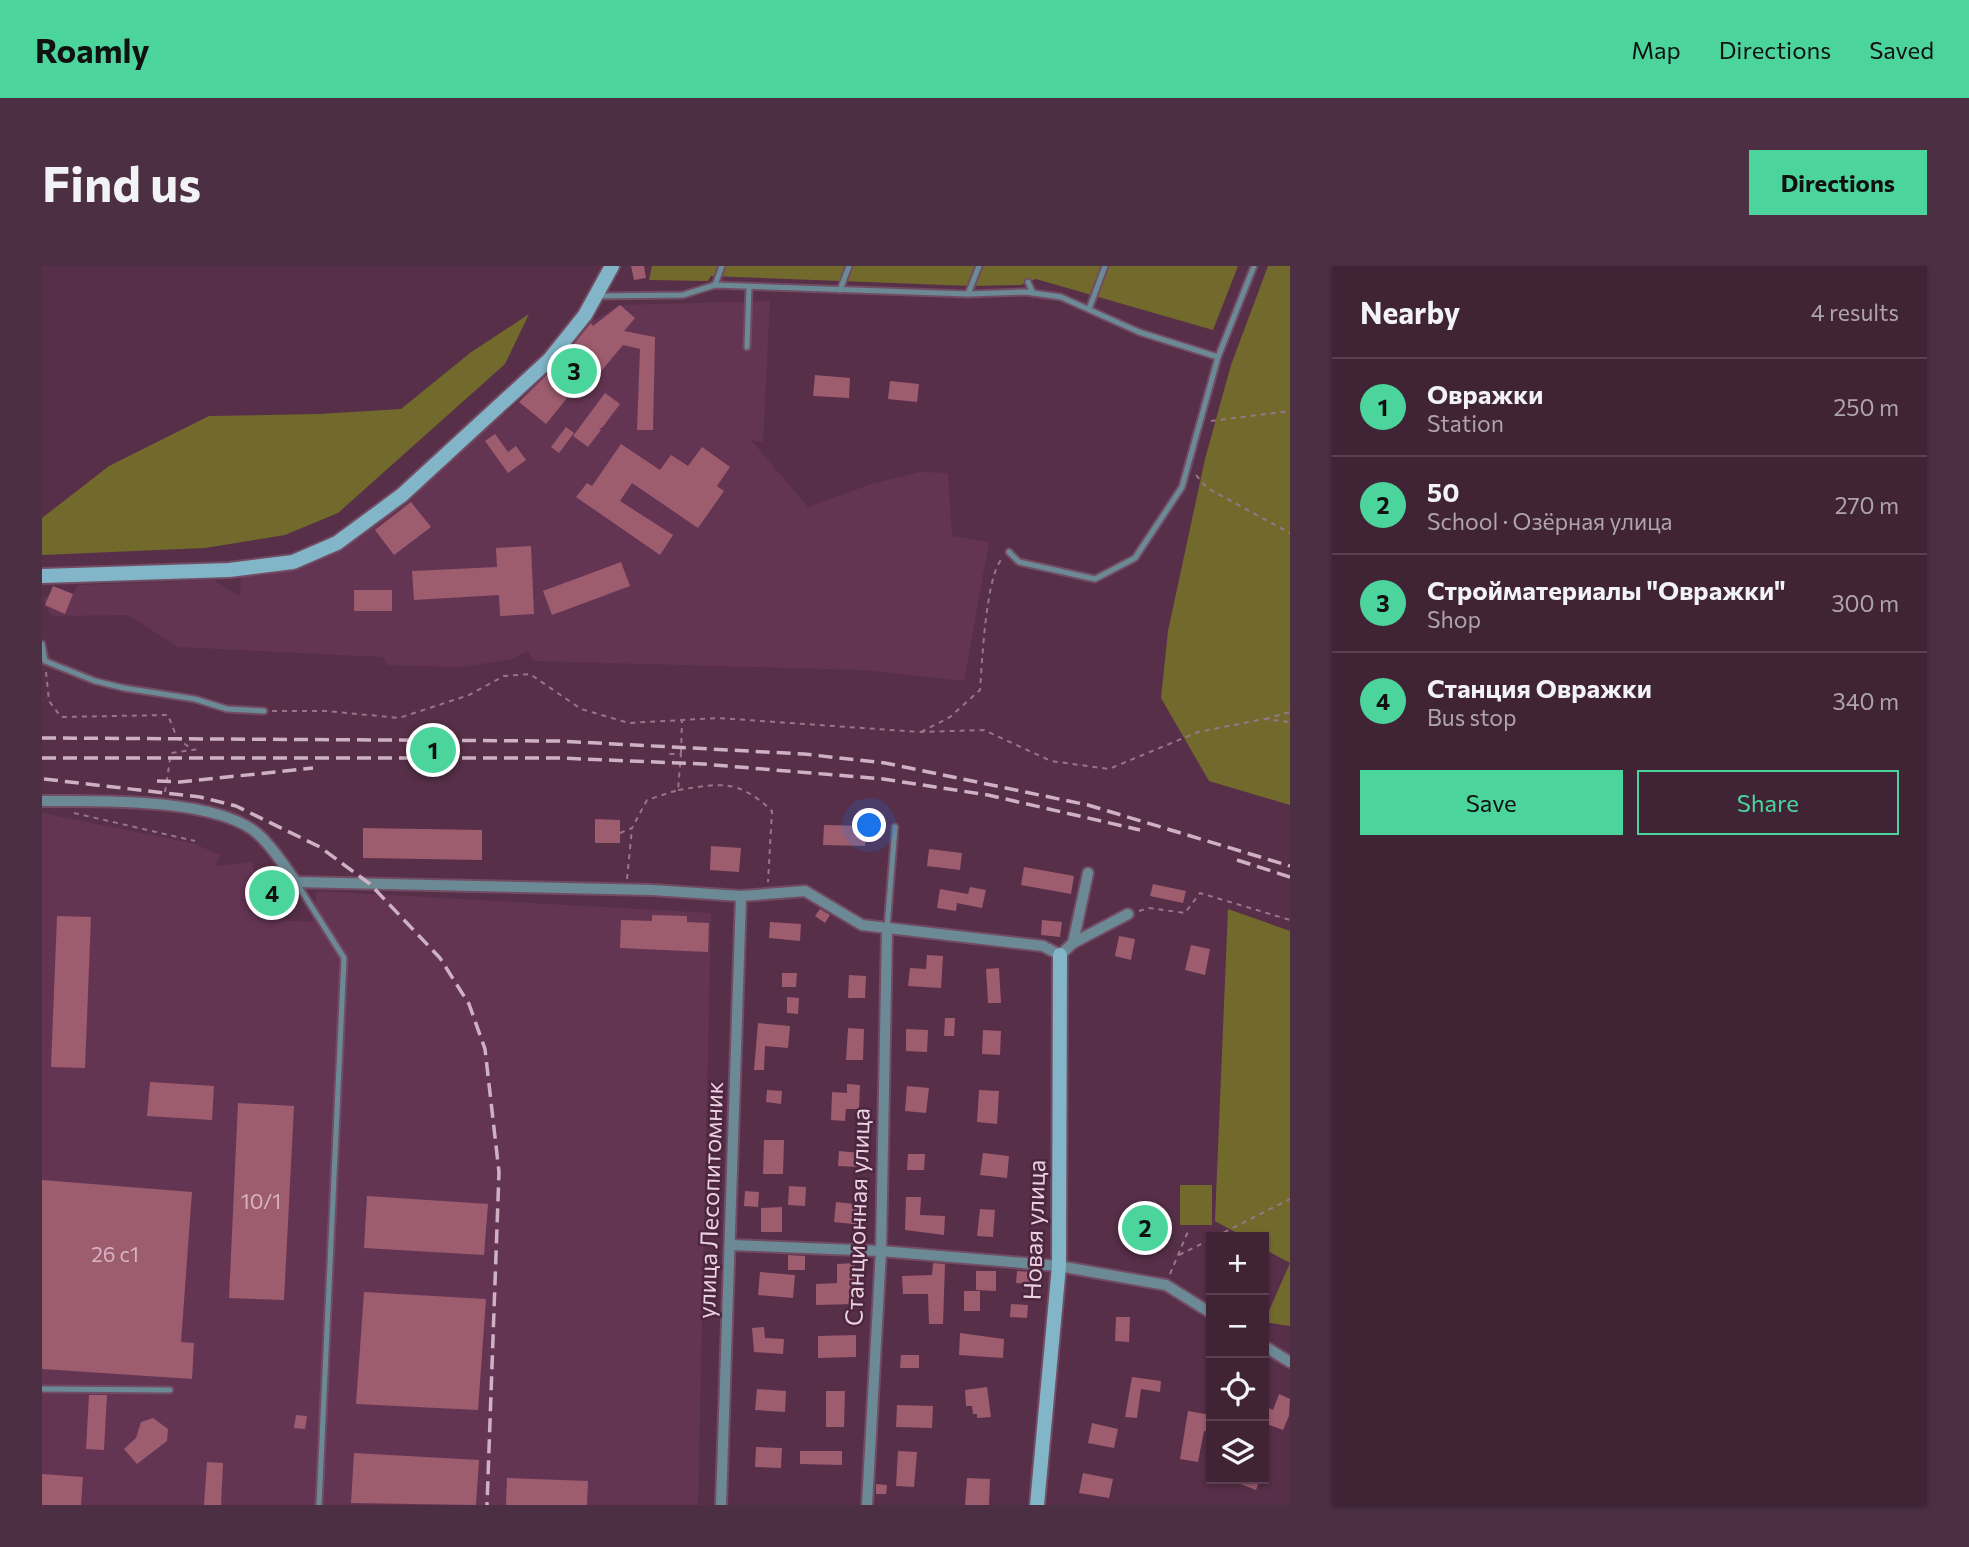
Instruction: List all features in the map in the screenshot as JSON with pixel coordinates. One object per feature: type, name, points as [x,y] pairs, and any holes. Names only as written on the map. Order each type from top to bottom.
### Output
[{"type":"main road","points":[[42,576],[229,570],[293,562],[337,543],[402,495],[549,360],[585,315],[612,266]]},
{"type":"main road","name":"Новая улица","points":[[1037,1505],[1059,1266],[1059,955]]},
{"type":"street","points":[[42,801],[131,800],[222,816],[259,834],[296,882],[626,890],[741,896],[805,891],[862,925],[1043,946],[1059,955],[1073,943],[1128,914]]},
{"type":"street","points":[[1073,943],[1088,873]]},
{"type":"street","name":"улица Лесопитомник","points":[[721,1505],[741,896]]},
{"type":"street","name":"Станционная улица","points":[[867,1505],[881,1251],[887,930]]},
{"type":"street","points":[[731,1245],[881,1251],[1059,1266],[1166,1285],[1206,1310]]},
{"type":"street","points":[[1269,1349],[1290,1362]]},
{"type":"lane","points":[[715,285],[722,266]]},
{"type":"lane","points":[[839,290],[849,266]]},
{"type":"lane","points":[[968,294],[979,266]]},
{"type":"lane","points":[[1089,309],[1105,266]]},
{"type":"lane","points":[[1009,552],[1019,562],[1095,579],[1135,558],[1182,487],[1218,357],[1254,266]]},
{"type":"lane","points":[[1028,282],[1033,293]]},
{"type":"lane","points":[[596,296],[683,295],[715,285],[968,294],[1033,293],[1061,296],[1139,332],[1218,357]]},
{"type":"lane","points":[[747,347],[748,287]]},
{"type":"lane","points":[[42,644],[45,661],[95,681],[195,699],[227,709],[264,711]]},
{"type":"lane","points":[[887,930],[895,827]]},
{"type":"lane","points":[[296,882],[344,957],[319,1505]]},
{"type":"lane","points":[[42,1389],[170,1390]]},
{"type":"path","points":[[1201,417],[1215,422],[1290,411]]},
{"type":"path","points":[[1188,465],[1207,488],[1290,533]]},
{"type":"path","points":[[920,732],[950,717],[968,704],[980,690],[992,583],[997,564],[1009,552]]},
{"type":"path","points":[[45,661],[49,701],[61,717],[168,715],[177,738],[193,750]]},
{"type":"path","points":[[264,711],[327,711],[399,718],[470,695],[504,676],[530,674],[581,709],[629,723],[718,718],[920,732],[984,730],[1051,761],[1109,769],[1198,732],[1290,712]]},
{"type":"path","points":[[1264,719],[1290,722]]},
{"type":"path","points":[[678,790],[682,720]]},
{"type":"path","points":[[165,795],[168,757],[176,750],[199,749]]},
{"type":"path","points":[[666,754],[681,754]]},
{"type":"path","points":[[626,890],[632,828],[647,800],[678,790],[718,784],[752,792],[772,811],[768,894]]},
{"type":"path","points":[[69,812],[195,841]]},
{"type":"path","points":[[620,833],[632,828]]},
{"type":"path","points":[[1128,914],[1149,908],[1185,913],[1200,893],[1290,920]]},
{"type":"path","points":[[1225,1232],[1290,1199]]},
{"type":"path","points":[[1166,1285],[1189,1229]]},
{"type":"path","points":[[1178,1255],[1206,1241]]},
{"type":"shaded area","points":[[652,266],[1238,266],[1213,330],[1036,279],[1021,285],[971,286],[711,276],[708,281],[649,280]]},
{"type":"shaded area","points":[[1268,266],[1290,266],[1290,805],[1209,781],[1161,698],[1168,631],[1205,459],[1231,365]]},
{"type":"shaded area","points":[[770,301],[763,442],[751,440],[808,507],[871,484],[921,472],[948,473],[952,536],[989,542],[964,681],[863,670],[534,661],[528,651],[512,659],[463,667],[388,665],[383,657],[178,647],[128,615],[52,616],[45,605],[43,597],[73,594],[78,585],[214,580],[240,597],[241,576],[290,567],[343,550],[519,402],[582,327],[620,305]]},
{"type":"shaded area","points":[[529,314],[505,364],[338,513],[285,535],[205,548],[42,555],[42,518],[109,466],[209,416],[401,409],[470,353]]},
{"type":"shaded area","points":[[42,813],[192,843],[221,855],[215,866],[253,862],[261,919],[314,922],[316,891],[711,913],[698,1505],[42,1505]]},
{"type":"shaded area","points":[[1228,909],[1290,931],[1290,1263],[1269,1252],[1269,1232],[1235,1232],[1215,1221]]},
{"type":"shaded area","points":[[1180,1185],[1212,1185],[1212,1225],[1180,1225]]},
{"type":"shaded area","points":[[1290,1263],[1290,1326],[1269,1323],[1269,1311]]},
{"type":"building","points":[[631,266],[644,266],[646,278],[634,280]]},
{"type":"building","points":[[620,305],[635,318],[624,331],[655,337],[653,430],[637,430],[640,349],[623,345],[587,388],[580,382],[546,424],[519,402],[556,366],[591,323],[593,326]]},
{"type":"building","points":[[815,375],[850,378],[849,398],[813,396]]},
{"type":"building","points":[[890,381],[919,384],[917,402],[888,399]]},
{"type":"building","points":[[605,393],[620,404],[602,428],[599,428],[601,430],[588,447],[573,436]]},
{"type":"building","points":[[566,427],[574,433],[559,453],[551,447]]},
{"type":"building","points":[[495,434],[508,452],[516,446],[526,460],[508,473],[485,441]]},
{"type":"building","points":[[621,444],[660,470],[671,455],[688,466],[702,447],[730,467],[717,486],[724,491],[698,528],[632,483],[620,501],[673,535],[660,555],[576,497],[587,483],[592,486]]},
{"type":"building","points":[[411,502],[431,527],[394,555],[375,530]]},
{"type":"building","points":[[531,546],[534,614],[500,616],[499,595],[414,600],[412,571],[497,567],[496,548]]},
{"type":"building","points":[[621,562],[630,586],[552,615],[543,591]]},
{"type":"building","points":[[53,586],[73,594],[65,614],[45,605]]},
{"type":"building","points":[[354,590],[392,590],[392,611],[354,611]]},
{"type":"building","points":[[595,819],[620,820],[620,843],[595,843]]},
{"type":"building","points":[[824,825],[866,826],[865,846],[823,845]]},
{"type":"building","points":[[363,828],[482,830],[482,860],[363,858]]},
{"type":"building","points":[[711,846],[741,848],[739,872],[710,870]]},
{"type":"building","points":[[929,849],[962,853],[960,870],[927,866]]},
{"type":"building","points":[[1024,867],[1074,876],[1071,894],[1021,885]]},
{"type":"building","points":[[1153,884],[1186,891],[1183,903],[1150,896]]},
{"type":"building","points":[[970,887],[986,890],[982,908],[957,903],[956,911],[937,908],[940,889],[968,894]]},
{"type":"building","points":[[820,909],[830,915],[825,923],[815,916]]},
{"type":"building","points":[[652,915],[687,916],[687,922],[709,923],[708,952],[620,948],[621,920],[652,921]]},
{"type":"building","points":[[57,916],[91,917],[85,1068],[51,1067]]},
{"type":"building","points":[[1042,920],[1062,922],[1060,937],[1041,935]]},
{"type":"building","points":[[770,922],[801,924],[800,941],[769,938]]},
{"type":"building","points":[[1119,936],[1135,939],[1131,960],[1115,956]]},
{"type":"building","points":[[1191,945],[1210,949],[1205,975],[1185,970]]},
{"type":"building","points":[[927,955],[943,956],[941,988],[908,986],[910,968],[926,969]]},
{"type":"building","points":[[999,968],[1001,1003],[988,1003],[986,969]]},
{"type":"building","points":[[782,973],[797,973],[796,987],[782,987]]},
{"type":"building","points":[[849,975],[866,976],[865,998],[848,998]]},
{"type":"building","points":[[787,997],[799,998],[798,1014],[787,1013]]},
{"type":"building","points":[[945,1018],[955,1018],[954,1036],[944,1036]]},
{"type":"building","points":[[758,1023],[790,1026],[788,1048],[765,1046],[764,1070],[754,1070]]},
{"type":"building","points":[[848,1028],[864,1029],[863,1060],[846,1060]]},
{"type":"building","points":[[906,1029],[928,1030],[927,1052],[906,1051]]},
{"type":"building","points":[[983,1030],[1001,1031],[1000,1055],[982,1054]]},
{"type":"building","points":[[150,1082],[214,1086],[212,1120],[147,1116]]},
{"type":"building","points":[[847,1084],[860,1085],[859,1109],[846,1109],[845,1121],[831,1120],[832,1092],[847,1093]]},
{"type":"building","points":[[907,1086],[929,1088],[926,1113],[905,1111]]},
{"type":"building","points":[[767,1090],[782,1091],[781,1104],[766,1102]]},
{"type":"building","points":[[979,1090],[999,1091],[997,1124],[977,1122]]},
{"type":"building","points":[[238,1103],[294,1106],[284,1300],[229,1298]]},
{"type":"building","points":[[764,1140],[784,1140],[783,1174],[763,1174]]},
{"type":"building","points":[[839,1151],[860,1153],[859,1167],[838,1166]]},
{"type":"building","points":[[983,1153],[1009,1156],[1007,1178],[980,1175]]},
{"type":"building","points":[[908,1154],[925,1154],[924,1170],[907,1170]]},
{"type":"building","points":[[42,1180],[192,1192],[181,1342],[194,1343],[192,1379],[42,1369]]},
{"type":"building","points":[[789,1186],[806,1187],[805,1206],[788,1205]]},
{"type":"building","points":[[745,1191],[759,1192],[758,1207],[744,1206]]},
{"type":"building","points":[[367,1196],[488,1204],[484,1255],[364,1248]]},
{"type":"building","points":[[906,1197],[921,1197],[920,1215],[945,1216],[944,1235],[905,1230]]},
{"type":"building","points":[[836,1202],[864,1205],[862,1225],[834,1222]]},
{"type":"building","points":[[782,1207],[782,1232],[761,1232],[761,1208]]},
{"type":"building","points":[[980,1209],[995,1210],[993,1237],[977,1236]]},
{"type":"building","points":[[788,1255],[805,1256],[805,1270],[788,1270]]},
{"type":"building","points":[[855,1263],[855,1304],[816,1305],[816,1284],[837,1283],[837,1264]]},
{"type":"building","points":[[933,1263],[945,1264],[943,1324],[929,1324],[928,1294],[903,1294],[902,1276],[932,1275]]},
{"type":"building","points":[[976,1271],[996,1271],[996,1291],[976,1290]]},
{"type":"building","points":[[1017,1271],[1031,1272],[1031,1284],[1016,1283]]},
{"type":"building","points":[[760,1272],[795,1275],[793,1298],[758,1295]]},
{"type":"building","points":[[964,1291],[980,1291],[980,1311],[964,1311]]},
{"type":"building","points":[[364,1292],[486,1299],[478,1410],[356,1404]]},
{"type":"building","points":[[1011,1304],[1028,1305],[1027,1318],[1010,1317]]},
{"type":"building","points":[[1116,1317],[1130,1317],[1129,1342],[1115,1341]]},
{"type":"building","points":[[764,1327],[765,1338],[784,1339],[783,1354],[754,1352],[752,1328]]},
{"type":"building","points":[[960,1333],[1004,1339],[1003,1358],[959,1355]]},
{"type":"building","points":[[856,1335],[856,1357],[818,1358],[818,1336]]},
{"type":"building","points":[[901,1355],[919,1355],[919,1368],[900,1368]]},
{"type":"building","points":[[1132,1377],[1161,1381],[1160,1392],[1141,1389],[1137,1418],[1125,1417]]},
{"type":"building","points":[[987,1387],[991,1417],[977,1418],[977,1414],[973,1414],[972,1406],[966,1406],[965,1390]]},
{"type":"building","points":[[757,1389],[786,1391],[785,1412],[755,1410]]},
{"type":"building","points":[[826,1391],[845,1391],[844,1427],[826,1427]]},
{"type":"building","points":[[1279,1394],[1290,1399],[1289,1416],[1283,1430],[1269,1425],[1269,1408],[1273,1410]]},
{"type":"building","points":[[89,1395],[107,1395],[104,1450],[86,1449]]},
{"type":"building","points":[[897,1405],[933,1406],[932,1428],[896,1427]]},
{"type":"building","points":[[1188,1411],[1206,1414],[1206,1431],[1198,1462],[1180,1459]]},
{"type":"building","points":[[296,1415],[307,1416],[305,1429],[294,1428]]},
{"type":"building","points":[[153,1418],[168,1429],[167,1441],[137,1464],[124,1449],[136,1438],[141,1422]]},
{"type":"building","points":[[1092,1423],[1118,1429],[1114,1448],[1088,1443]]},
{"type":"building","points":[[756,1447],[782,1448],[781,1468],[755,1467]]},
{"type":"building","points":[[800,1451],[842,1451],[842,1465],[800,1464]]},
{"type":"building","points":[[898,1451],[917,1452],[914,1487],[896,1486]]},
{"type":"building","points":[[354,1453],[479,1460],[476,1505],[351,1503]]},
{"type":"building","points":[[207,1462],[223,1463],[221,1505],[204,1505]]},
{"type":"building","points":[[1083,1473],[1113,1479],[1109,1498],[1079,1493]]},
{"type":"building","points":[[42,1474],[83,1477],[81,1505],[42,1505]]},
{"type":"building","points":[[507,1478],[588,1481],[587,1505],[506,1505]]},
{"type":"building","points":[[967,1478],[990,1479],[989,1505],[965,1505]]},
{"type":"building","points":[[876,1484],[887,1485],[886,1494],[876,1494]]},
{"type":"building","points":[[1240,1484],[1258,1484],[1256,1490]]},
{"type":"railway","points":[[42,738],[559,741],[804,754],[885,763],[1088,805],[1290,866]]},
{"type":"railway","points":[[42,758],[560,758],[703,764],[883,779],[988,795],[1140,830]]},
{"type":"railway","points":[[157,781],[180,782],[313,768]]},
{"type":"railway","points":[[44,779],[200,797],[236,806],[320,847],[370,884],[440,958],[469,1004],[485,1049],[499,1172],[487,1505]]},
{"type":"railway","points":[[1237,860],[1290,877]]},
{"type":"place","name":"Стройматериалы \"Овражки\"","points":[[574,371]]},
{"type":"place","name":"Овражки","points":[[433,750]]},
{"type":"place","name":"Станция Овражки","points":[[272,893]]},
{"type":"place","name":"50","points":[[1145,1228]]}]
